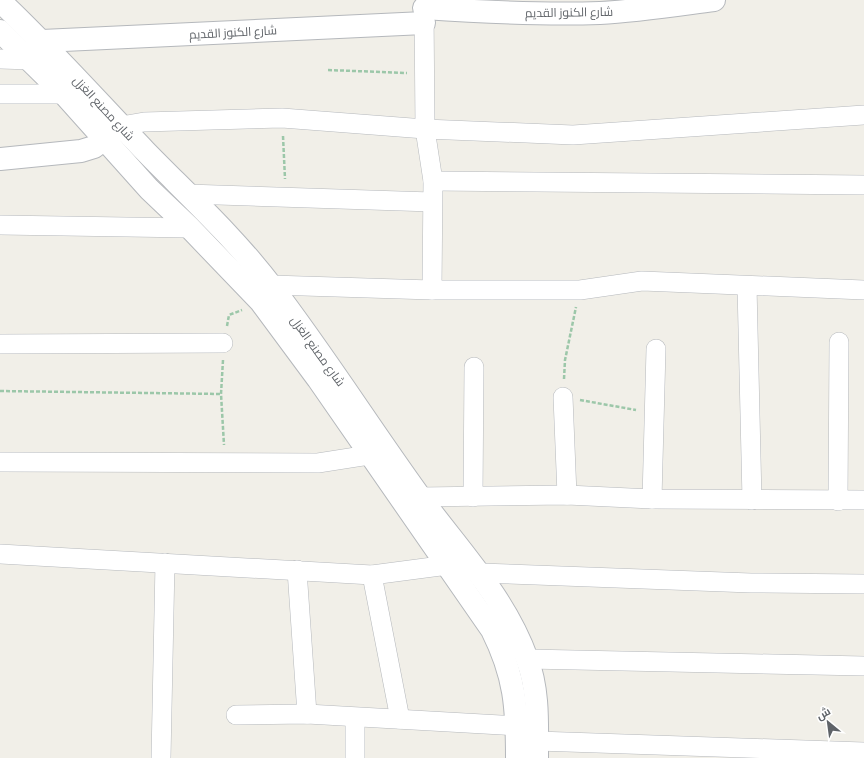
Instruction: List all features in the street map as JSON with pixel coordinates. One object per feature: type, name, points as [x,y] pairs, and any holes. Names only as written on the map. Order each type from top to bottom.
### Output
[{"type":"street","name":"شارع الكنوز القديم","points":[[42,41],[424,10],[527,14],[601,13],[714,0]]},
{"type":"street","name":"شارع مصنع الغزل","points":[[0,1],[42,41],[113,133],[149,189],[190,228],[266,294],[480,574],[500,604],[528,659],[534,686],[537,750]]},
{"type":"street","points":[[424,10],[426,74],[424,130],[433,181],[432,290]]},
{"type":"street","name":"شارع مصنع الغزل","points":[[0,31],[64,94],[187,194],[232,241],[318,379],[369,455],[448,565],[492,630],[504,652],[514,689],[517,726],[517,758]]},
{"type":"street","points":[[0,59],[31,60]]},
{"type":"street","points":[[0,94],[64,94]]},
{"type":"street","points":[[0,159],[81,151],[94,147],[113,133],[144,122],[282,118],[424,130],[573,135],[864,115]]},
{"type":"street","points":[[433,181],[864,185]]},
{"type":"street","points":[[187,194],[432,202]]},
{"type":"street","points":[[0,225],[190,228]]},
{"type":"street","points":[[266,294],[432,290],[580,290],[642,281],[864,290]]},
{"type":"street","points":[[747,286],[752,500]]},
{"type":"street","points":[[838,501],[839,342]]},
{"type":"street","points":[[0,344],[223,343]]},
{"type":"street","points":[[652,499],[656,349]]},
{"type":"street","points":[[473,497],[474,367]]},
{"type":"street","points":[[563,397],[568,495]]},
{"type":"street","points":[[0,462],[225,464],[318,463],[369,455]]},
{"type":"street","points":[[420,497],[568,495],[652,499],[864,500]]},
{"type":"street","points":[[0,554],[372,575],[448,565]]},
{"type":"street","points":[[161,758],[165,563]]},
{"type":"street","points":[[297,570],[307,714]]},
{"type":"street","points":[[480,574],[751,583],[864,584]]},
{"type":"street","points":[[372,575],[400,719]]},
{"type":"street","points":[[528,659],[864,666]]},
{"type":"street","points":[[236,715],[307,714],[355,718],[400,719],[517,726]]},
{"type":"street","points":[[355,718],[355,758]]},
{"type":"street","points":[[537,750],[864,752]]},
{"type":"path","points":[[328,70],[426,74]]},
{"type":"path","points":[[282,118],[286,198]]},
{"type":"path","points":[[580,290],[565,360],[563,397],[654,413]]},
{"type":"path","points":[[225,464],[221,394],[223,343],[229,315],[266,294]]},
{"type":"path","points":[[0,391],[221,394]]}]
